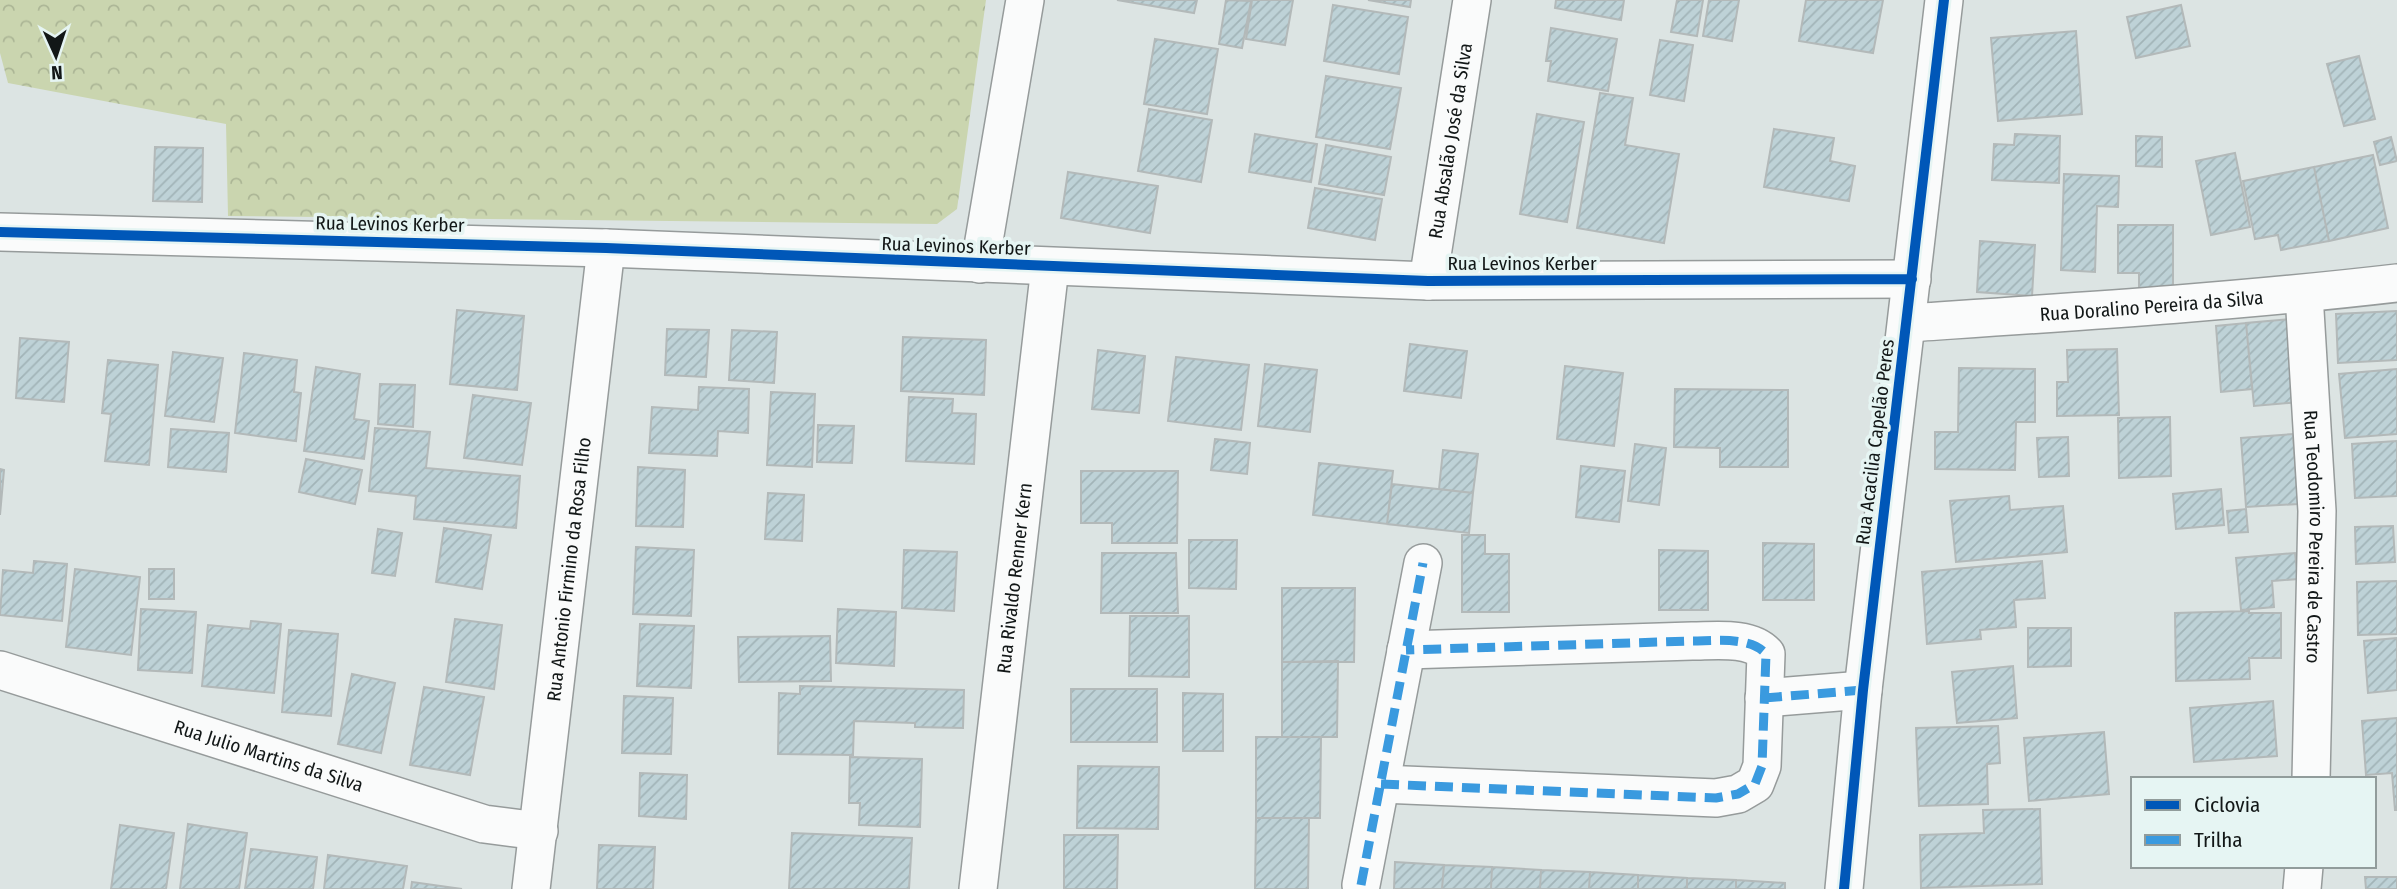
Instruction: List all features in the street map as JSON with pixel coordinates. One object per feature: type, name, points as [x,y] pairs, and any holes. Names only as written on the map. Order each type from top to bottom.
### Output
[{"type":"street","points":[[980,264],[1025,0]]},
{"type":"street","name":"Rua Absalão José da Silva","points":[[1428,281],[1472,0]]},
{"type":"street","name":"Rua Acacilia Capelão Peres","points":[[1844,889],[1863,690],[1944,0]]},
{"type":"street","name":"Rua Levinos Kerber","points":[[0,232],[606,248],[1428,281],[1912,279]]},
{"type":"street","name":"Rua Antonio Firmino da Rosa Filho","points":[[531,889],[606,248]]},
{"type":"street","name":"Rua Rivaldo Renner Kern","points":[[978,889],[1050,267]]},
{"type":"street","name":"Rua Doralino Pereira da Silva","points":[[1907,323],[2122,309],[2304,294],[2397,283]]},
{"type":"street","name":"Rua Teodomiro Pereira de Castro","points":[[2304,294],[2317,511],[2311,777]]},
{"type":"street","points":[[1362,886],[1423,563]]},
{"type":"street","points":[[1381,783],[1696,797],[1738,794],[1755,784],[1762,765],[1766,654],[1751,644],[1692,641],[1406,650]]},
{"type":"street","name":"Rua Julio Martins da Silva","points":[[0,670],[484,824],[539,831]]},
{"type":"street","points":[[1764,698],[1863,690]]},
{"type":"street","points":[[2302,889],[2304,868]]},
{"type":"green space","points":[[0,0],[986,0],[957,209],[937,224],[228,216],[226,124],[8,83],[0,53]]},
{"type":"building","points":[[1117,0],[1197,0],[1194,13]]},
{"type":"building","points":[[1226,0],[1251,1],[1242,48],[1219,44]]},
{"type":"building","points":[[1252,0],[1293,0],[1285,45],[1246,39]]},
{"type":"building","points":[[1368,0],[1411,0],[1410,7]]},
{"type":"building","points":[[1556,0],[1624,0],[1621,20],[1555,8]]},
{"type":"building","points":[[1677,0],[1703,0],[1697,36],[1671,32]]},
{"type":"building","points":[[1709,0],[1739,0],[1732,41],[1703,36]]},
{"type":"building","points":[[1806,0],[1883,0],[1873,53],[1799,41]]},
{"type":"building","points":[[1333,5],[1408,17],[1399,74],[1324,61]]},
{"type":"building","points":[[2181,5],[2190,46],[2136,58],[2127,17]]},
{"type":"building","points":[[1551,28],[1617,39],[1608,91],[1548,81],[1551,61],[1546,61]]},
{"type":"building","points":[[2076,31],[2082,114],[1998,121],[1991,38]]},
{"type":"building","points":[[1155,39],[1218,49],[1207,114],[1144,104]]},
{"type":"building","points":[[1660,40],[1693,45],[1684,101],[1650,95]]},
{"type":"building","points":[[2359,56],[2375,119],[2344,126],[2327,64]]},
{"type":"building","points":[[1326,76],[1401,88],[1390,149],[1316,137]]},
{"type":"building","points":[[1600,93],[1633,98],[1625,145],[1679,154],[1664,243],[1577,228]]},
{"type":"building","points":[[1149,109],[1212,120],[1201,182],[1138,171]]},
{"type":"building","points":[[1537,114],[1584,122],[1567,222],[1520,214]]},
{"type":"building","points":[[1774,129],[1834,138],[1830,161],[1855,166],[1849,201],[1764,187]]},
{"type":"building","points":[[1255,134],[1317,144],[1311,182],[1249,172]]},
{"type":"building","points":[[2015,134],[2060,136],[2059,183],[1992,180],[1994,144],[2014,145]]},
{"type":"building","points":[[2136,136],[2162,137],[2162,167],[2136,166]]},
{"type":"building","points":[[2391,137],[2397,161],[2380,165],[2374,142]]},
{"type":"building","points":[[1326,145],[1391,157],[1384,195],[1319,184]]},
{"type":"building","points":[[155,147],[203,148],[202,202],[153,201]]},
{"type":"building","points":[[2235,153],[2250,227],[2211,235],[2196,161]]},
{"type":"building","points":[[2373,155],[2388,228],[2329,241],[2314,167]]},
{"type":"building","points":[[2314,167],[2329,241],[2281,250],[2278,235],[2255,239],[2243,181]]},
{"type":"building","points":[[1068,172],[1158,186],[1150,233],[1061,218]]},
{"type":"building","points":[[2064,174],[2119,176],[2118,207],[2097,206],[2095,272],[2061,270]]},
{"type":"building","points":[[1315,188],[1382,199],[1375,240],[1308,228]]},
{"type":"building","points":[[2118,225],[2173,225],[2173,301],[2139,301],[2139,273],[2118,273]]},
{"type":"building","points":[[1980,241],[2035,245],[2032,296],[1977,292]]},
{"type":"building","points":[[457,310],[524,316],[517,390],[450,384]]},
{"type":"building","points":[[2397,311],[2397,360],[2338,363],[2336,314]]},
{"type":"building","points":[[2292,319],[2299,402],[2254,406],[2246,323]]},
{"type":"building","points":[[2246,323],[2252,389],[2221,392],[2216,326]]},
{"type":"building","points":[[667,329],[709,330],[706,377],[665,375]]},
{"type":"building","points":[[732,330],[777,332],[774,383],[729,380]]},
{"type":"building","points":[[903,337],[986,340],[984,395],[901,391]]},
{"type":"building","points":[[20,338],[69,342],[64,402],[16,398]]},
{"type":"building","points":[[1410,344],[1467,351],[1461,398],[1404,391]]},
{"type":"building","points":[[2117,349],[2119,415],[2057,416],[2057,382],[2068,382],[2067,350]]},
{"type":"building","points":[[1098,350],[1145,356],[1139,413],[1092,409]]},
{"type":"building","points":[[173,352],[223,358],[214,422],[165,416]]},
{"type":"building","points":[[244,353],[297,360],[294,392],[301,393],[296,441],[235,433]]},
{"type":"building","points":[[1176,357],[1249,365],[1241,430],[1168,421]]},
{"type":"building","points":[[108,360],[158,365],[149,465],[105,461],[111,414],[102,413]]},
{"type":"building","points":[[1265,364],[1317,370],[1310,432],[1258,426]]},
{"type":"building","points":[[1565,366],[1623,373],[1614,446],[1557,439]]},
{"type":"building","points":[[316,367],[360,374],[354,419],[369,421],[364,459],[304,451]]},
{"type":"building","points":[[1959,368],[2035,369],[2035,422],[2016,422],[2015,470],[1935,469],[1935,432],[1958,432]]},
{"type":"building","points":[[2397,369],[2397,434],[2345,438],[2339,374]]},
{"type":"building","points":[[380,384],[415,385],[413,427],[378,424]]},
{"type":"building","points":[[699,387],[749,389],[748,433],[718,431],[717,456],[649,453],[652,407],[698,410]]},
{"type":"building","points":[[1675,389],[1788,390],[1788,467],[1720,467],[1720,448],[1674,447]]},
{"type":"building","points":[[771,392],[815,394],[812,467],[767,465]]},
{"type":"building","points":[[473,395],[531,403],[522,465],[464,458]]},
{"type":"building","points":[[909,397],[953,399],[952,413],[976,414],[974,464],[906,461]]},
{"type":"building","points":[[2170,417],[2171,476],[2119,478],[2118,418]]},
{"type":"building","points":[[818,425],[854,426],[852,463],[817,462]]},
{"type":"building","points":[[375,428],[430,432],[426,468],[520,476],[516,528],[414,519],[416,496],[369,491]]},
{"type":"building","points":[[171,429],[229,433],[226,472],[168,467]]},
{"type":"building","points":[[2293,434],[2298,504],[2246,507],[2241,438]]},
{"type":"building","points":[[2068,437],[2069,476],[2039,477],[2037,438]]},
{"type":"building","points":[[1215,439],[1250,443],[1247,474],[1211,470]]},
{"type":"building","points":[[2397,441],[2397,496],[2355,498],[2352,444]]},
{"type":"building","points":[[1635,444],[1666,448],[1659,505],[1628,501]]},
{"type":"building","points":[[1443,450],[1478,454],[1473,493],[1439,489]]},
{"type":"building","points":[[306,459],[362,470],[355,504],[299,492]]},
{"type":"building","points":[[1319,463],[1393,471],[1387,524],[1313,515]]},
{"type":"building","points":[[1581,466],[1625,471],[1619,522],[1576,517]]},
{"type":"building","points":[[638,467],[685,470],[683,527],[636,526]]},
{"type":"building","points":[[0,469],[4,470],[0,515]]},
{"type":"building","points":[[1081,471],[1178,471],[1177,543],[1112,543],[1112,523],[1081,523]]},
{"type":"building","points":[[1392,484],[1473,493],[1469,533],[1387,524]]},
{"type":"building","points":[[2221,489],[2224,525],[2176,529],[2173,494]]},
{"type":"building","points":[[768,493],[804,495],[802,541],[765,539]]},
{"type":"building","points":[[2009,496],[2010,510],[2063,506],[2067,552],[1956,562],[1950,501]]},
{"type":"building","points":[[2246,509],[2248,532],[2229,533],[2227,511]]},
{"type":"building","points":[[2393,526],[2395,562],[2356,564],[2355,527]]},
{"type":"building","points":[[444,528],[491,535],[482,589],[436,582]]},
{"type":"building","points":[[378,529],[402,533],[395,576],[372,573]]},
{"type":"building","points":[[1462,535],[1485,535],[1485,554],[1509,554],[1509,612],[1462,612]]},
{"type":"building","points":[[1189,540],[1237,540],[1236,589],[1189,588]]},
{"type":"building","points":[[1763,543],[1814,544],[1814,600],[1763,600]]},
{"type":"building","points":[[636,547],[694,550],[691,616],[633,614]]},
{"type":"building","points":[[904,550],[957,552],[954,611],[902,608]]},
{"type":"building","points":[[1659,550],[1708,551],[1708,610],[1659,610]]},
{"type":"building","points":[[1102,553],[1176,553],[1178,613],[1101,613]]},
{"type":"building","points":[[2295,553],[2298,579],[2272,581],[2274,607],[2241,610],[2236,558]]},
{"type":"building","points":[[34,561],[67,564],[62,621],[0,615],[3,570],[33,573]]},
{"type":"building","points":[[2042,561],[2045,598],[2014,600],[2016,627],[1980,630],[1981,639],[1927,644],[1922,572]]},
{"type":"building","points":[[75,569],[140,577],[131,655],[66,647]]},
{"type":"building","points":[[149,569],[174,569],[174,599],[149,599]]},
{"type":"building","points":[[2397,581],[2397,634],[2358,635],[2357,582]]},
{"type":"building","points":[[1282,588],[1355,588],[1354,662],[1282,662]]},
{"type":"building","points":[[141,609],[196,612],[192,673],[138,670]]},
{"type":"building","points":[[838,609],[896,612],[894,666],[836,663]]},
{"type":"building","points":[[2175,613],[2281,613],[2281,658],[2249,658],[2250,679],[2176,681]]},
{"type":"building","points":[[1130,616],[1189,616],[1189,677],[1129,676]]},
{"type":"building","points":[[455,619],[502,625],[494,689],[446,682]]},
{"type":"building","points":[[251,621],[281,624],[274,693],[202,686],[208,625],[250,629]]},
{"type":"building","points":[[640,624],[694,626],[691,688],[637,686]]},
{"type":"building","points":[[2028,628],[2071,628],[2071,666],[2028,667]]},
{"type":"building","points":[[289,630],[338,634],[331,716],[282,712]]},
{"type":"building","points":[[830,636],[831,681],[739,682],[738,637]]},
{"type":"building","points":[[2397,638],[2397,690],[2368,693],[2364,641]]},
{"type":"building","points":[[1338,661],[1337,737],[1282,737],[1282,662]]},
{"type":"building","points":[[2013,666],[2017,718],[1957,723],[1952,672]]},
{"type":"building","points":[[352,674],[395,683],[381,753],[338,744]]},
{"type":"building","points":[[800,686],[964,690],[963,728],[854,721],[853,755],[778,754],[779,693],[800,694]]},
{"type":"building","points":[[424,687],[484,697],[470,775],[410,765]]},
{"type":"building","points":[[1071,689],[1157,689],[1157,742],[1071,742]]},
{"type":"building","points":[[1183,693],[1223,694],[1223,751],[1183,751]]},
{"type":"building","points":[[624,696],[673,698],[671,754],[622,753]]},
{"type":"building","points":[[2273,701],[2277,756],[2194,762],[2190,708]]},
{"type":"building","points":[[2397,718],[2395,810],[2392,773],[2366,775],[2362,721]]},
{"type":"building","points":[[1998,726],[2000,763],[1987,764],[1988,804],[1919,806],[1916,728]]},
{"type":"building","points":[[2104,732],[2109,794],[2029,801],[2024,738]]},
{"type":"building","points":[[1256,737],[1321,737],[1320,818],[1256,818]]},
{"type":"building","points":[[850,757],[922,759],[920,827],[859,825],[860,803],[849,803]]},
{"type":"building","points":[[1078,766],[1159,767],[1158,829],[1077,828]]},
{"type":"building","points":[[640,773],[687,775],[686,819],[639,816]]},
{"type":"building","points":[[2040,809],[2042,884],[1921,888],[1920,835],[1984,833],[1983,810]]},
{"type":"building","points":[[1256,818],[1309,818],[1308,889],[1255,889]]},
{"type":"building","points":[[188,824],[247,833],[239,889],[180,889]]},
{"type":"building","points":[[120,825],[174,833],[166,889],[111,889]]},
{"type":"building","points":[[792,833],[912,838],[909,889],[789,889]]},
{"type":"building","points":[[1064,835],[1118,835],[1117,889],[1064,889]]},
{"type":"building","points":[[599,845],[655,847],[653,889],[597,889]]},
{"type":"building","points":[[251,849],[317,857],[313,889],[245,889]]},
{"type":"building","points":[[328,855],[407,866],[403,889],[324,889]]},
{"type":"building","points":[[1395,862],[1444,865],[1442,889],[1394,889]]},
{"type":"building","points":[[1444,865],[1492,867],[1491,889],[1442,889]]},
{"type":"building","points":[[1492,867],[1541,870],[1540,889],[1491,889]]},
{"type":"building","points":[[1541,870],[1590,872],[1589,889],[1540,889]]},
{"type":"building","points":[[1590,872],[1638,875],[1638,889],[1589,889]]},
{"type":"building","points":[[1638,875],[1687,878],[1687,889],[1638,889]]},
{"type":"building","points":[[2365,877],[2397,877],[2397,889],[2366,889]]},
{"type":"building","points":[[1687,878],[1736,880],[1736,889],[1687,889]]},
{"type":"building","points":[[1736,880],[1785,883],[1785,889],[1736,889]]},
{"type":"building","points":[[412,882],[462,889],[411,889]]},
{"type":"marked path","points":[[1361,885],[1423,563]]},
{"type":"marked path","points":[[1381,784],[1716,798],[1738,794],[1755,784],[1762,766],[1766,654],[1751,644],[1711,640],[1406,650]]},
{"type":"marked path","points":[[1764,698],[1863,690]]},
{"type":"cycle path","points":[[1844,889],[1863,690],[1944,0]]},
{"type":"cycle path","points":[[0,232],[606,248],[1428,281],[1912,279]]}]
